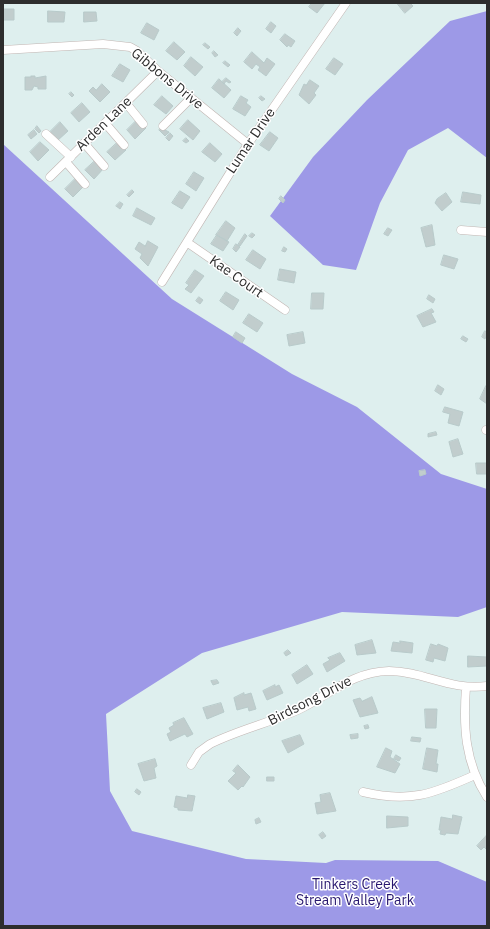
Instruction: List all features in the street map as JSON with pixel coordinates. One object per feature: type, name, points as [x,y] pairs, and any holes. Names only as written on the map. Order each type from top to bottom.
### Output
[{"type":"street","name":"Lumar Drive","points":[[162,282],[188,243],[248,144],[346,3]]},
{"type":"street","name":"Gibbons Drive","points":[[3,50],[118,45],[137,51],[158,71],[248,144]]},
{"type":"street","name":"Arden Lane","points":[[50,177],[158,71]]},
{"type":"street","points":[[163,126],[191,98]]},
{"type":"street","points":[[126,103],[143,124]]},
{"type":"street","points":[[105,123],[124,145]]},
{"type":"street","points":[[46,134],[68,159],[85,184]]},
{"type":"street","points":[[84,143],[104,166]]},
{"type":"street","points":[[461,230],[487,232]]},
{"type":"street","name":"Kae Court","points":[[188,243],[285,310]]},
{"type":"street","name":"Birdsong Drive","points":[[191,765],[200,752],[210,744],[298,710],[349,680],[364,675],[381,672],[402,672],[466,687],[487,686]]},
{"type":"street","points":[[466,687],[465,732],[470,760],[475,775],[487,797]]},
{"type":"street","points":[[363,792],[397,798],[420,796],[440,790],[475,775]]},
{"type":"green space","points":[[487,11],[487,158],[448,128],[408,150],[380,203],[356,270],[323,265],[270,216],[313,157],[367,100],[450,21]]},
{"type":"green space","name":"Tinkers Creek Stream Valley Park","points":[[3,144],[172,299],[292,374],[357,407],[441,474],[487,489],[487,607],[458,617],[342,612],[202,653],[106,714],[110,791],[132,831],[246,859],[326,863],[335,860],[438,861],[487,882],[487,926],[3,926]]},
{"type":"building","points":[[312,3],[325,3],[317,13],[309,7]]},
{"type":"building","points":[[397,3],[410,3],[413,6],[405,13]]},
{"type":"building","points":[[3,9],[14,9],[14,20],[3,20]]},
{"type":"building","points":[[48,11],[65,12],[64,22],[48,22]]},
{"type":"building","points":[[84,12],[96,12],[97,21],[84,22]]},
{"type":"building","points":[[271,22],[276,26],[271,33],[266,29]]},
{"type":"building","points":[[147,23],[159,30],[154,40],[141,33]]},
{"type":"building","points":[[238,28],[241,31],[237,36],[234,33]]},
{"type":"building","points":[[285,34],[295,41],[291,47],[288,45],[287,47],[280,40]]},
{"type":"building","points":[[174,42],[185,52],[177,60],[166,51]]},
{"type":"building","points":[[205,43],[210,47],[208,49],[203,45]]},
{"type":"building","points":[[214,51],[218,55],[215,57],[212,53]]},
{"type":"building","points":[[252,52],[264,63],[267,58],[275,64],[266,76],[258,70],[260,67],[256,64],[252,69],[244,62]]},
{"type":"building","points":[[191,57],[203,67],[195,76],[184,66]]},
{"type":"building","points":[[334,58],[343,64],[335,75],[326,69]]},
{"type":"building","points":[[225,61],[230,65],[228,67],[223,63]]},
{"type":"building","points":[[120,64],[130,70],[123,82],[112,76]]},
{"type":"building","points":[[35,76],[35,78],[46,76],[46,89],[38,89],[38,87],[34,86],[32,90],[25,90],[25,77]]},
{"type":"building","points":[[226,78],[231,82],[229,83],[226,81],[224,84],[222,82]]},
{"type":"building","points":[[219,79],[231,90],[224,98],[212,88]]},
{"type":"building","points":[[310,80],[319,86],[314,93],[316,95],[309,104],[299,95],[304,84],[306,85]]},
{"type":"building","points":[[102,84],[110,92],[100,102],[89,91],[93,87],[96,90]]},
{"type":"building","points":[[71,92],[74,95],[72,97],[69,94]]},
{"type":"building","points":[[162,96],[173,106],[166,114],[154,105]]},
{"type":"building","points":[[241,96],[248,100],[246,103],[251,107],[245,116],[233,109]]},
{"type":"building","points":[[261,96],[265,99],[262,101],[259,98]]},
{"type":"building","points":[[82,103],[90,112],[79,122],[71,113]]},
{"type":"building","points":[[137,120],[146,128],[135,139],[127,130]]},
{"type":"building","points":[[188,120],[200,131],[193,140],[180,129]]},
{"type":"building","points":[[60,122],[68,131],[57,141],[49,133]]},
{"type":"building","points":[[37,126],[41,131],[39,133],[35,129]]},
{"type":"building","points":[[161,128],[169,132],[165,136],[159,130]]},
{"type":"building","points":[[34,130],[37,134],[31,139],[28,135]]},
{"type":"building","points":[[270,132],[278,138],[269,151],[260,145]]},
{"type":"building","points":[[170,133],[173,136],[169,141],[166,138]]},
{"type":"building","points":[[186,138],[189,141],[186,143],[183,141]]},
{"type":"building","points":[[40,142],[49,150],[38,161],[30,152]]},
{"type":"building","points":[[118,142],[126,150],[115,160],[107,152]]},
{"type":"building","points":[[210,143],[222,154],[215,162],[202,152]]},
{"type":"building","points":[[96,160],[104,168],[94,179],[85,170]]},
{"type":"building","points":[[194,172],[204,178],[196,191],[186,184]]},
{"type":"building","points":[[76,178],[84,186],[73,197],[65,189]]},
{"type":"building","points":[[132,190],[134,192],[129,197],[127,195]]},
{"type":"building","points":[[180,191],[190,197],[182,209],[172,203]]},
{"type":"building","points":[[463,192],[481,195],[480,204],[461,202]]},
{"type":"building","points":[[446,193],[452,202],[442,211],[435,203],[437,199]]},
{"type":"building","points":[[281,196],[285,200],[283,203],[279,199]]},
{"type":"building","points":[[120,202],[123,204],[120,209],[116,206]]},
{"type":"building","points":[[137,208],[155,218],[151,225],[133,216]]},
{"type":"building","points":[[226,221],[235,228],[227,241],[216,235]]},
{"type":"building","points":[[432,225],[435,245],[426,247],[421,228]]},
{"type":"building","points":[[388,228],[392,230],[388,236],[384,234]]},
{"type":"building","points":[[252,233],[255,235],[252,238],[249,236]]},
{"type":"building","points":[[245,234],[247,236],[240,246],[238,245]]},
{"type":"building","points":[[217,235],[229,242],[223,251],[211,244]]},
{"type":"building","points":[[148,241],[158,247],[148,266],[140,258],[142,254],[135,249],[139,242],[145,246]]},
{"type":"building","points":[[236,244],[240,247],[236,252],[233,249]]},
{"type":"building","points":[[284,247],[287,249],[285,252],[282,251]]},
{"type":"building","points":[[253,250],[266,259],[260,269],[246,260]]},
{"type":"building","points":[[444,255],[458,259],[454,269],[441,265]]},
{"type":"building","points":[[280,269],[296,272],[294,283],[278,280]]},
{"type":"building","points":[[195,270],[204,276],[191,293],[185,289],[189,285],[186,283]]},
{"type":"building","points":[[226,292],[239,300],[233,310],[220,301]]},
{"type":"building","points":[[312,293],[324,293],[323,309],[311,309]]},
{"type":"building","points":[[429,295],[435,299],[433,303],[427,299]]},
{"type":"building","points":[[199,297],[203,300],[200,304],[196,301]]},
{"type":"building","points":[[432,309],[434,312],[431,313],[436,322],[423,327],[417,316]]},
{"type":"building","points":[[249,314],[263,323],[257,332],[243,323]]},
{"type":"building","points":[[485,331],[487,332],[485,339],[482,337]]},
{"type":"building","points":[[236,332],[245,338],[242,343],[233,337]]},
{"type":"building","points":[[303,332],[305,343],[289,346],[287,335]]},
{"type":"building","points":[[463,336],[468,339],[466,342],[461,339]]},
{"type":"building","points":[[438,385],[444,389],[441,395],[435,391]]},
{"type":"building","points":[[486,386],[487,387],[487,404],[480,399]]},
{"type":"building","points":[[445,407],[463,412],[459,426],[448,423],[450,414],[443,412]]},
{"type":"building","points":[[436,432],[437,435],[428,437],[428,434]]},
{"type":"building","points":[[458,439],[463,454],[453,457],[449,442]]},
{"type":"building","points":[[476,463],[487,463],[487,474],[477,474]]},
{"type":"building","points":[[425,470],[426,474],[420,476],[419,471]]},
{"type":"building","points":[[372,640],[376,653],[357,655],[355,645]]},
{"type":"building","points":[[400,641],[413,643],[412,653],[391,651],[393,642],[400,643]]},
{"type":"building","points":[[431,644],[437,646],[438,644],[448,648],[445,661],[434,658],[433,662],[426,660]]},
{"type":"building","points":[[288,650],[291,653],[286,656],[284,653]]},
{"type":"building","points":[[340,653],[345,661],[327,672],[323,664],[330,660],[328,658]]},
{"type":"building","points":[[468,656],[487,657],[487,666],[468,667]]},
{"type":"building","points":[[307,665],[313,674],[297,684],[292,675]]},
{"type":"building","points":[[217,680],[219,683],[213,685],[211,681]]},
{"type":"building","points":[[275,685],[275,687],[279,685],[283,693],[267,700],[263,691]]},
{"type":"building","points":[[244,693],[244,695],[251,693],[256,709],[249,711],[248,707],[237,710],[234,698]]},
{"type":"building","points":[[372,697],[378,713],[360,717],[353,700],[360,698],[362,701]]},
{"type":"building","points":[[221,703],[224,712],[207,719],[203,708]]},
{"type":"building","points":[[425,709],[437,709],[436,728],[426,728]]},
{"type":"building","points":[[184,718],[193,734],[187,737],[185,734],[170,741],[167,734],[171,732],[169,728],[174,725],[173,723]]},
{"type":"building","points":[[368,725],[369,728],[365,729],[364,726]]},
{"type":"building","points":[[358,734],[358,738],[351,739],[350,735]]},
{"type":"building","points":[[300,735],[304,744],[288,753],[282,741]]},
{"type":"building","points":[[412,737],[421,738],[420,742],[411,741]]},
{"type":"building","points":[[386,748],[392,751],[390,757],[400,764],[395,773],[377,767]]},
{"type":"building","points":[[427,748],[438,750],[436,764],[438,764],[437,772],[423,769]]},
{"type":"building","points":[[396,755],[401,758],[399,761],[394,759]]},
{"type":"building","points":[[155,759],[157,766],[154,768],[156,778],[144,781],[138,764]]},
{"type":"building","points":[[238,765],[250,777],[243,787],[242,786],[238,790],[228,781],[236,773],[233,771]]},
{"type":"building","points":[[267,777],[274,777],[274,781],[267,781]]},
{"type":"building","points":[[137,789],[141,792],[139,795],[135,792]]},
{"type":"building","points":[[330,793],[336,811],[317,814],[315,803],[321,802],[320,795]]},
{"type":"building","points":[[188,795],[195,796],[192,811],[178,810],[178,808],[174,807],[176,796],[187,798]]},
{"type":"building","points":[[453,815],[462,817],[458,834],[440,834],[441,830],[439,830],[441,817],[452,819]]},
{"type":"building","points":[[387,816],[408,817],[408,826],[387,828]]},
{"type":"building","points":[[259,818],[261,822],[256,824],[255,820]]},
{"type":"building","points":[[323,832],[326,836],[322,839],[319,835]]},
{"type":"building","points":[[487,835],[487,850],[484,847],[481,850],[477,846]]}]
